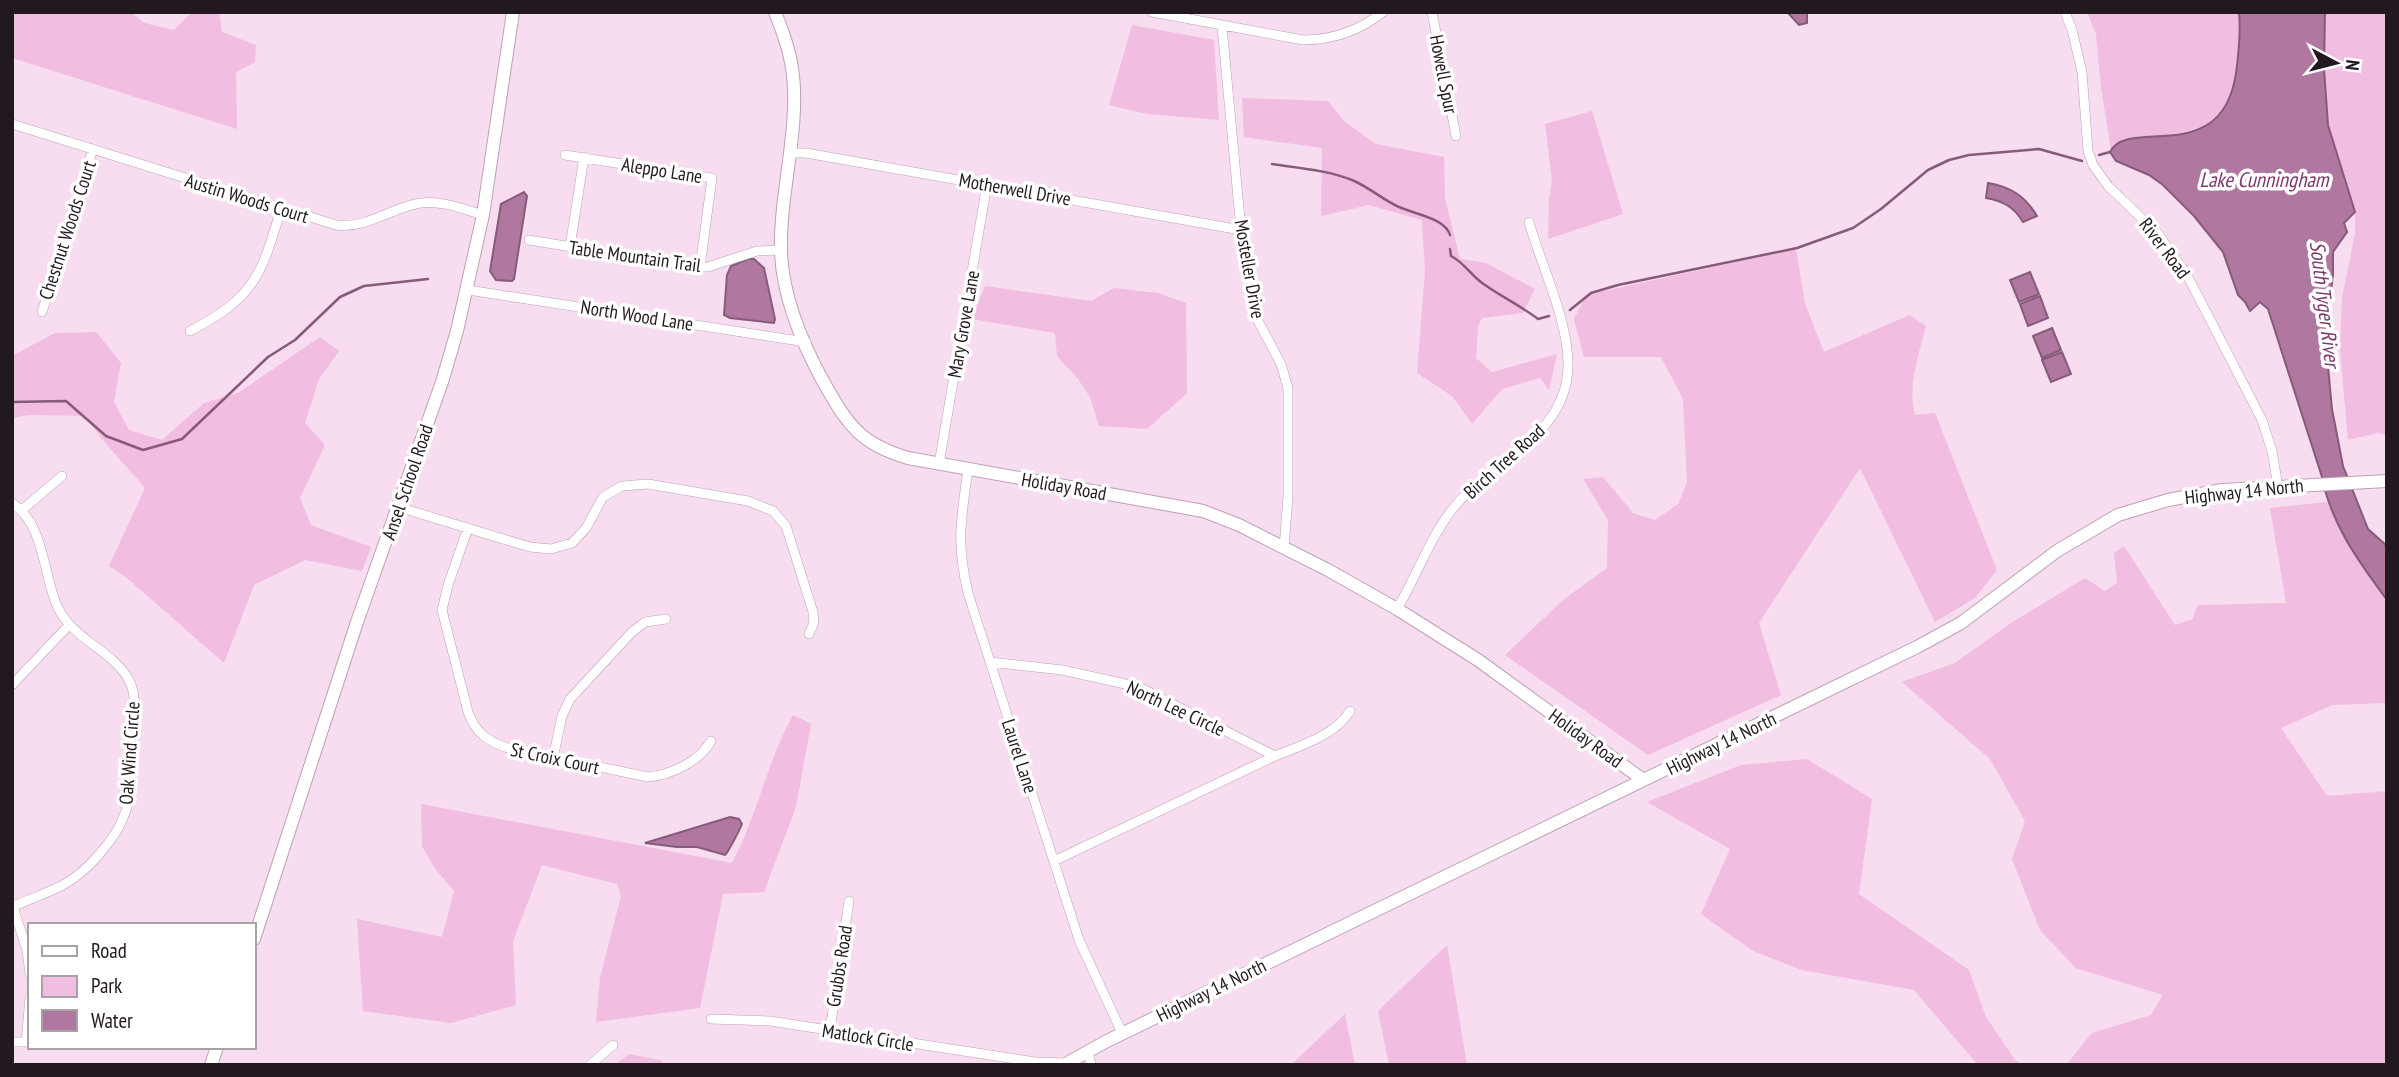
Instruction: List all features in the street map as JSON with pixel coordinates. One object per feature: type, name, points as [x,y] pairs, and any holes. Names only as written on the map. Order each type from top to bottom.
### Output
[{"type":"street","name":"Ansel School Road","points":[[256,933],[357,622],[442,382],[468,290],[483,215],[513,12]]},
{"type":"street","name":"Holiday Road","points":[[775,12],[793,70],[790,153],[781,250],[788,297],[817,370],[832,397],[861,436],[888,452],[939,464],[1203,511],[1238,525],[1397,609],[1478,660],[1642,779]]},
{"type":"street","points":[[1152,12],[1280,37],[1315,40],[1354,31],[1383,12]]},
{"type":"street","name":"Howell Spur","points":[[1432,12],[1456,136]]},
{"type":"street","name":"River Road","points":[[2065,12],[2082,72],[2088,151],[2093,165],[2108,186],[2159,235],[2187,275],[2262,420],[2272,451],[2278,487]]},
{"type":"street","name":"Mosteller Drive","points":[[1222,26],[1241,230],[1248,258],[1256,319],[1280,364],[1287,388],[1288,496],[1284,548]]},
{"type":"street","name":"Austin Woods Court","points":[[12,124],[281,209],[348,226],[420,203],[446,204],[483,215]]},
{"type":"street","name":"Chestnut Woods Court","points":[[42,312],[93,149]]},
{"type":"street","name":"Motherwell Drive","points":[[790,153],[806,153],[1241,230]]},
{"type":"street","name":"Aleppo Lane","points":[[565,155],[712,178],[700,267]]},
{"type":"street","points":[[569,247],[584,157]]},
{"type":"street","name":"Mary Grove Lane","points":[[939,464],[987,184]]},
{"type":"street","points":[[190,331],[229,309],[252,285],[267,255],[281,209]]},
{"type":"street","name":"Birch Tree Road","points":[[1397,609],[1452,509],[1483,476],[1535,438],[1551,418],[1566,385],[1568,365],[1565,340],[1529,222]]},
{"type":"street","name":"Table Mountain Trail","points":[[529,240],[700,267],[720,264],[757,251],[781,250]]},
{"type":"street","name":"North Wood Lane","points":[[468,290],[806,342]]},
{"type":"street","name":"Laurel Lane","points":[[968,469],[961,517],[960,556],[968,593],[1079,940],[1122,1033]]},
{"type":"street","points":[[22,510],[62,476]]},
{"type":"street","name":"Highway 14 North","points":[[1066,1064],[1122,1033],[1944,633],[2057,551],[2118,515],[2184,496],[2222,489],[2384,481]]},
{"type":"street","points":[[398,507],[530,547],[551,549],[562,547],[579,536],[607,493],[632,484],[660,486],[762,504],[778,515],[789,533],[813,612],[814,623],[809,634]]},
{"type":"street","name":"Oak Wind Circle","points":[[12,503],[22,510],[39,541],[58,607],[69,625],[123,672],[132,688],[134,704],[127,805],[120,826],[80,873],[62,885],[13,905],[28,958]]},
{"type":"street","name":"St Croix Court","points":[[468,528],[442,610],[470,719],[482,736],[494,744],[553,758],[631,775],[654,776],[702,755],[712,741]]},
{"type":"street","points":[[553,758],[562,716],[569,699],[632,632],[645,622],[666,619]]},
{"type":"street","points":[[12,685],[69,625]]},
{"type":"street","name":"North Lee Circle","points":[[990,662],[1062,670],[1139,687],[1275,756]]},
{"type":"street","points":[[1054,861],[1306,743],[1334,728],[1350,711]]},
{"type":"street","name":"Grubbs Road","points":[[830,1030],[849,901]]},
{"type":"street","name":"Matlock Circle","points":[[710,1018],[770,1021],[1035,1062],[1066,1064]]},
{"type":"street","points":[[12,1042],[28,1042]]},
{"type":"street","points":[[590,1065],[613,1045]]},
{"type":"street","points":[[1088,1051],[1091,1065]]},
{"type":"green space","points":[[12,12],[131,12],[144,23],[174,30],[192,12],[219,12],[222,32],[256,45],[255,62],[236,72],[237,129],[12,58]]},
{"type":"green space","points":[[2087,12],[2239,12],[2237,66],[2230,99],[2224,110],[2205,125],[2192,130],[2113,147],[2111,150],[2096,34]]},
{"type":"green space","points":[[2325,12],[2387,12],[2387,435],[2378,433],[2348,440],[2340,351],[2342,298],[2355,234],[2355,212],[2328,125],[2324,69]]},
{"type":"green space","points":[[1132,25],[1214,40],[1219,120],[1147,114],[1109,105]]},
{"type":"green space","points":[[1242,98],[1328,101],[1344,121],[1376,144],[1444,157],[1445,198],[1460,259],[1486,263],[1535,289],[1523,313],[1482,318],[1478,326],[1476,358],[1492,372],[1557,354],[1549,390],[1540,378],[1502,389],[1472,424],[1452,396],[1417,373],[1425,271],[1422,220],[1369,205],[1321,216],[1322,148],[1244,137]]},
{"type":"green space","points":[[1592,111],[1623,214],[1548,239],[1552,180],[1545,124]]},
{"type":"green space","points":[[1796,249],[1805,304],[1824,352],[1910,315],[1926,326],[1913,381],[1915,415],[1935,413],[1997,570],[1975,598],[1935,622],[1860,468],[1759,623],[1781,695],[1648,755],[1505,655],[1563,600],[1607,568],[1608,520],[1583,479],[1603,477],[1633,513],[1655,520],[1678,504],[1687,483],[1683,399],[1661,357],[1584,357],[1574,319],[1586,295]]},
{"type":"green space","points":[[985,286],[1091,301],[1114,288],[1158,293],[1186,303],[1187,393],[1147,429],[1099,426],[1090,397],[1057,356],[1055,333],[972,319]]},
{"type":"green space","points":[[96,332],[121,363],[114,402],[129,430],[162,440],[204,403],[238,393],[320,337],[339,351],[319,379],[305,423],[325,445],[300,498],[311,525],[371,547],[362,571],[305,560],[254,585],[224,663],[127,578],[109,566],[145,488],[101,438],[86,416],[29,415],[12,418],[12,356],[55,333]]},
{"type":"green space","points":[[2327,502],[2349,545],[2387,600],[2387,703],[2332,705],[2281,728],[2327,796],[2387,791],[2387,1065],[2066,1065],[2092,1033],[2151,1015],[2163,995],[2076,968],[2040,930],[2012,859],[2025,821],[1990,759],[1902,682],[1955,663],[2011,623],[2085,578],[2105,591],[2117,583],[2114,553],[2124,546],[2175,625],[2193,619],[2197,605],[2286,603],[2270,508]]},
{"type":"green space","points":[[793,715],[811,724],[796,807],[764,892],[723,894],[700,1008],[596,1022],[600,978],[621,896],[617,884],[542,865],[513,941],[516,1005],[451,1023],[363,1011],[357,919],[442,937],[454,891],[434,867],[422,846],[421,804],[732,863]]},
{"type":"green space","points":[[1807,759],[1872,799],[1859,894],[1969,970],[1986,1017],[2015,1060],[2023,1065],[1978,1065],[1914,990],[1802,970],[1753,951],[1701,914],[1730,849],[1647,802],[1741,765]]},
{"type":"green space","points":[[1447,945],[1467,1065],[1389,1065],[1378,1011]]},
{"type":"green space","points":[[1345,1014],[1355,1065],[1291,1065]]},
{"type":"green space","points":[[629,1054],[660,1060],[666,1065],[614,1065]]},
{"type":"water","points":[[1787,12],[1807,12],[1807,23],[1799,25]]},
{"type":"water","name":"Lake Cunningham","points":[[2239,12],[2325,12],[2324,69],[2328,125],[2355,212],[2344,223],[2347,232],[2333,252],[2327,327],[2332,409],[2343,466],[2368,529],[2387,546],[2387,600],[2357,557],[2332,511],[2268,309],[2260,302],[2250,311],[2238,295],[2223,252],[2194,216],[2163,185],[2149,175],[2116,161],[2110,152],[2120,142],[2197,130],[2215,119],[2229,99],[2237,66]]},
{"type":"water","points":[[1988,183],[2017,194],[2037,216],[2023,222],[2008,206],[1986,198]]},
{"type":"water","points":[[524,192],[527,196],[514,279],[496,280],[490,271],[501,204]]},
{"type":"water","points":[[754,259],[764,268],[774,323],[724,315],[727,275],[731,266]]},
{"type":"water","points":[[2030,272],[2039,294],[2019,302],[2010,280]]},
{"type":"water","points":[[2040,296],[2048,318],[2028,326],[2020,304]]},
{"type":"water","points":[[2052,328],[2061,350],[2042,358],[2033,336]]},
{"type":"water","points":[[2062,352],[2071,374],[2051,382],[2042,360]]},
{"type":"water","points":[[730,817],[739,819],[742,824],[725,855],[697,847],[645,843]]},
{"type":"waterway","points":[[1570,310],[1591,293],[1618,285],[1797,248],[1853,228],[1928,170],[1949,160],[1969,155],[2039,149],[2082,161]]},
{"type":"waterway","points":[[2099,155],[2110,152]]},
{"type":"waterway","points":[[1272,164],[1323,172],[1352,180],[1399,207],[1442,224],[1450,235]]},
{"type":"waterway","points":[[1450,249],[1451,256],[1480,282],[1538,319],[1549,316]]},
{"type":"waterway","points":[[12,402],[66,401],[106,436],[143,450],[182,439],[268,357],[295,340],[340,297],[364,286],[428,279]]},
{"type":"water label","name":"South Tyger River","points":[[2325,304]]}]
